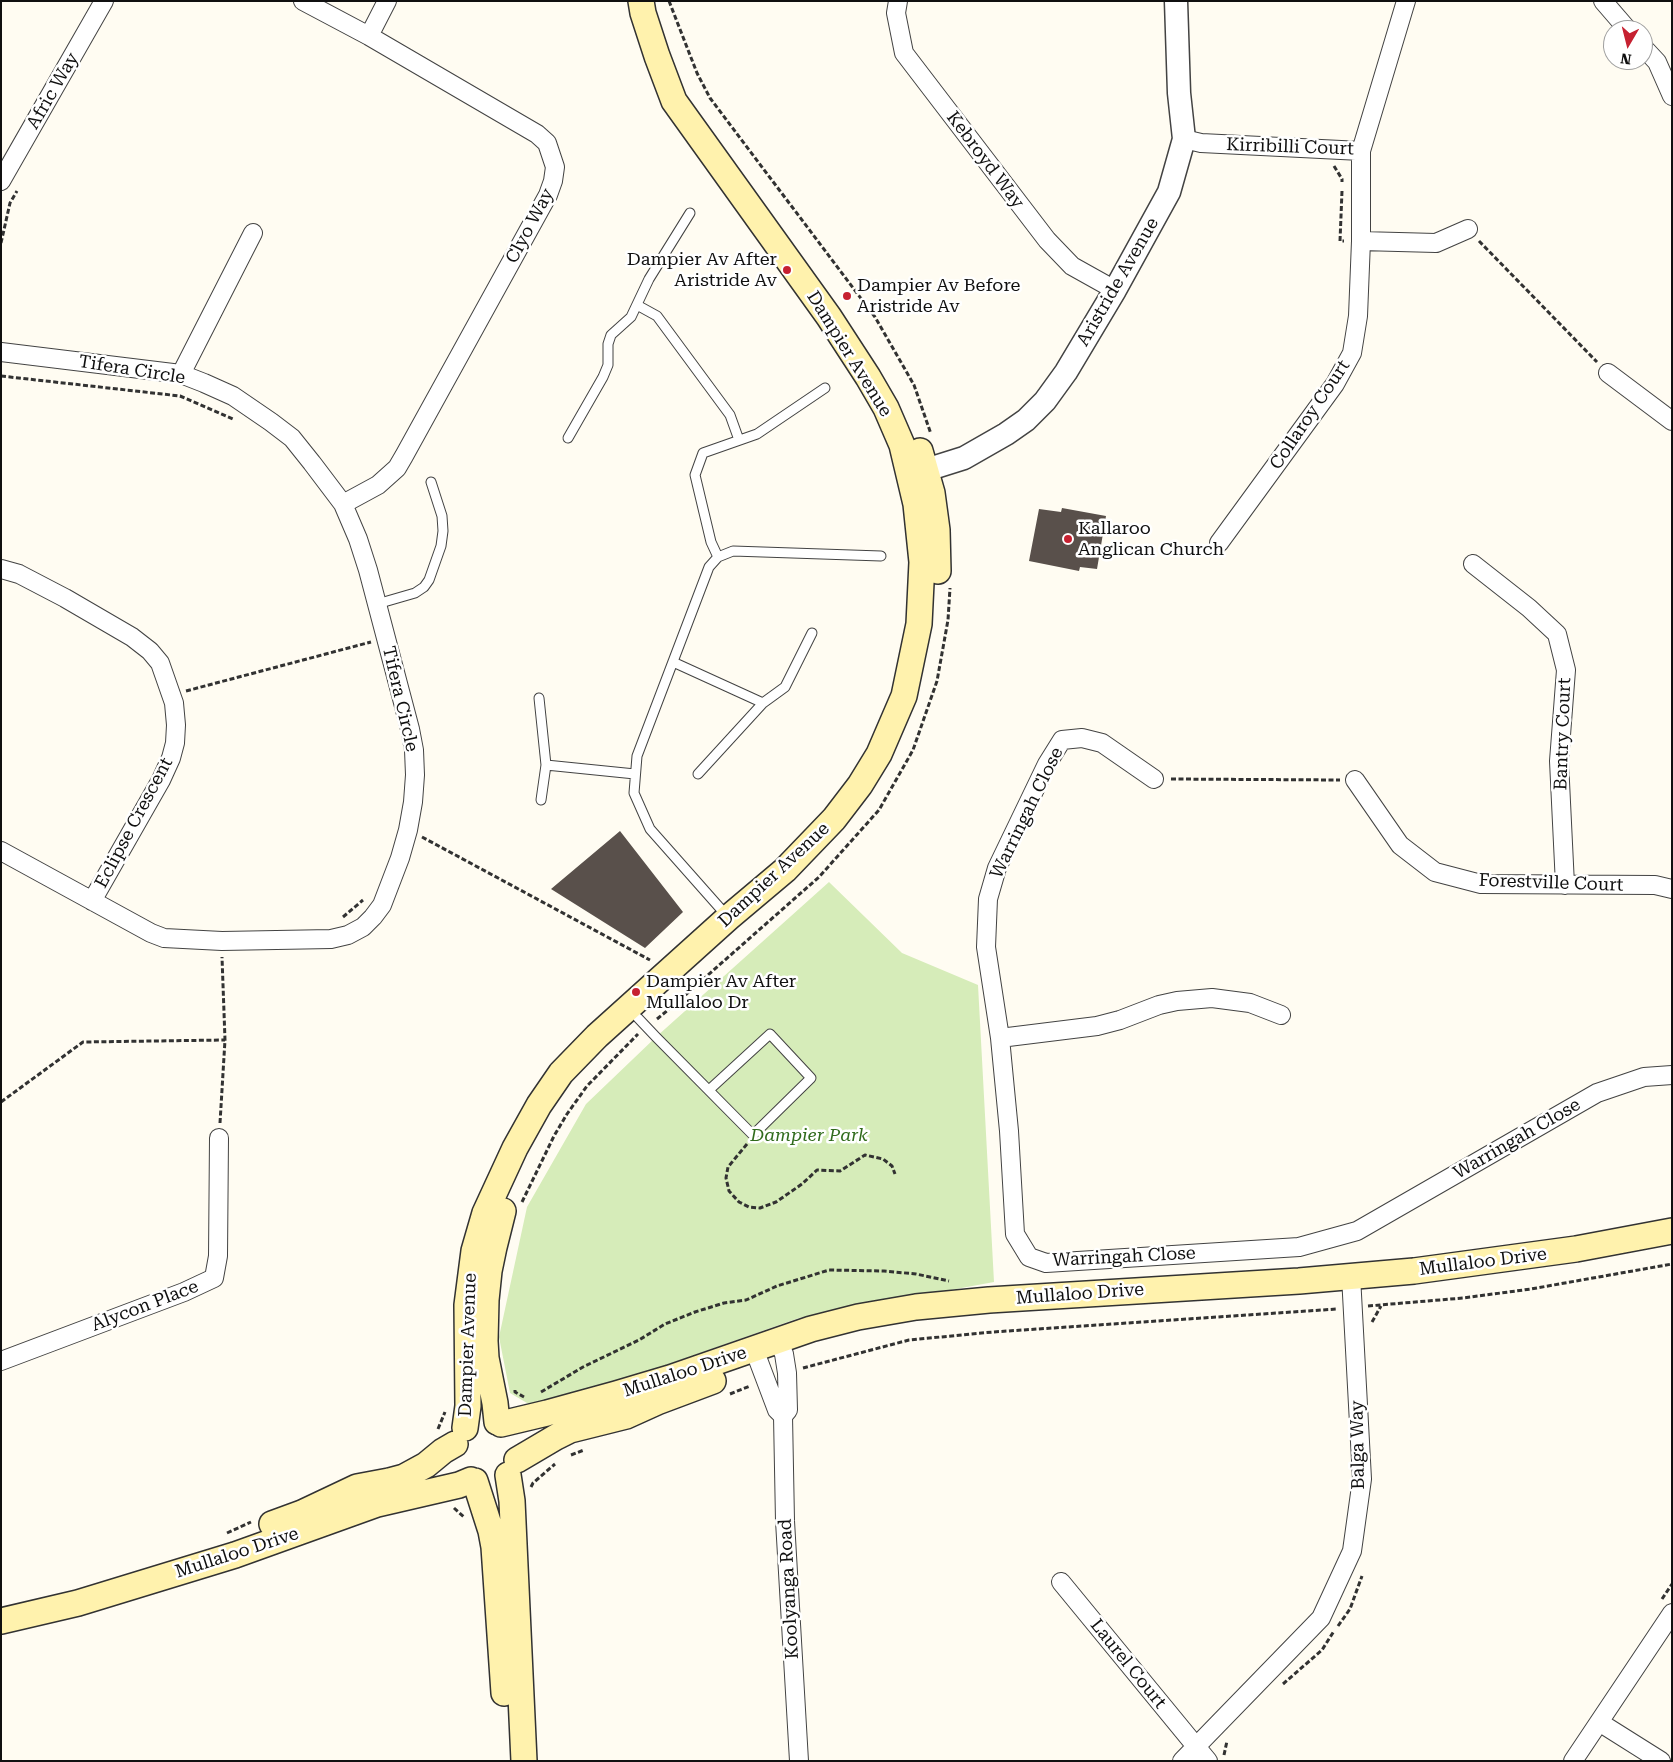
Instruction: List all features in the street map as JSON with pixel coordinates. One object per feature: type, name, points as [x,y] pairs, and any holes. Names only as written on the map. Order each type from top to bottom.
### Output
[{"type":"main road","name":"Dampier Avenue","points":[[497,1416],[486,1358],[485,1341],[489,1271],[500,1219],[534,1143],[557,1105],[586,1068],[638,1018],[805,873],[865,806],[887,772],[908,730],[924,681],[937,613],[937,530],[932,493],[918,473],[897,434],[886,408],[868,377],[829,317],[674,101],[657,56],[641,1]]},
{"type":"main road","name":"Dampier Avenue","points":[[456,1428],[467,1305],[474,1251],[485,1213],[515,1148],[539,1105],[574,1058],[728,918],[785,870],[834,819],[860,785],[879,754],[904,696],[919,624],[922,562],[916,504],[917,444],[892,385],[842,309],[715,136],[696,106],[680,77],[657,1]]},
{"type":"main road","name":"Mullaloo Drive","points":[[1351,1292],[1511,1259],[1672,1231]]},
{"type":"main road","name":"Mullaloo Drive","points":[[512,1468],[556,1437],[570,1430],[626,1416],[666,1398],[783,1356],[812,1329],[858,1317],[916,1307],[989,1300],[1351,1292],[1401,1289],[1525,1274],[1672,1247]]},
{"type":"main road","name":"Mullaloo Drive","points":[[497,1416],[547,1414],[670,1378],[760,1364]]},
{"type":"main road","points":[[512,1468],[492,1483],[473,1481],[457,1465],[454,1453],[456,1428],[497,1416],[508,1429],[518,1448],[512,1468],[512,1501],[524,1761]]},
{"type":"main road","name":"Mullaloo Drive","points":[[1,1604],[83,1586],[302,1513],[357,1487],[404,1477],[426,1465],[443,1451],[456,1428]]},
{"type":"main road","points":[[473,1481],[494,1547],[508,1761]]},
{"type":"main road","name":"Mullaloo Drive","points":[[1,1621],[78,1602],[234,1555],[377,1504],[473,1481]]},
{"type":"street","name":"Afric Way","points":[[1,181],[104,1]]},
{"type":"street","name":"Clyo Way","points":[[303,1],[369,36],[537,134],[546,143],[555,166],[553,181],[548,195],[397,468],[378,485],[343,504]]},
{"type":"street","points":[[369,36],[387,1]]},
{"type":"street","name":"Kebroyd Way","points":[[898,1],[896,13],[904,53],[1047,240],[1072,266],[1115,290]]},
{"type":"street","name":"Aristride Avenue","points":[[918,473],[964,458],[1026,420],[1045,402],[1066,372],[1115,290],[1169,192],[1184,139],[1179,93],[1176,1]]},
{"type":"street","name":"Kirribilli Court","points":[[1184,139],[1201,143],[1361,151],[1406,1]]},
{"type":"street","points":[[1603,1],[1619,20]]},
{"type":"street","points":[[1653,58],[1657,62],[1672,96]]},
{"type":"street","name":"Collaroy Court","points":[[1219,543],[1335,384],[1352,353],[1358,316],[1361,241],[1361,151]]},
{"type":"street","points":[[1361,241],[1436,243],[1468,229]]},
{"type":"street","points":[[181,374],[253,233]]},
{"type":"street","name":"Tifera Circle","points":[[1,352],[181,374],[233,396],[292,438],[343,504],[360,547],[377,604],[414,750],[415,775],[408,830],[400,858],[382,905],[362,927],[348,935],[331,939],[222,941],[164,938],[151,933],[1,851]]},
{"type":"street","points":[[1608,373],[1672,421]]},
{"type":"street","name":"Bantry Court","points":[[1472,564],[1529,608],[1557,634],[1566,670],[1559,762],[1565,885]]},
{"type":"street","name":"Eclipse Crescent","points":[[1,568],[19,574],[65,598],[132,637],[150,651],[160,664],[172,694],[176,725],[175,743],[170,758],[161,780],[92,901]]},
{"type":"street","name":"Warringah Close","points":[[1154,779],[1102,743],[1082,738],[1062,740],[1047,764],[997,868],[988,898],[986,947],[1000,1038],[1010,1131],[1016,1234],[1030,1257],[1046,1262],[1299,1247],[1358,1231],[1597,1093],[1644,1077],[1672,1075]]},
{"type":"street","name":"Forestville Court","points":[[1355,780],[1400,845],[1435,872],[1481,884],[1656,885],[1672,888]]},
{"type":"street","points":[[1000,1038],[1096,1026],[1120,1020],[1159,1005],[1177,1001],[1212,998],[1250,1003],[1281,1015]]},
{"type":"street","name":"Alycon Place","points":[[1,1360],[184,1292],[214,1278],[218,1256],[219,1138]]},
{"type":"street","name":"Balga Way","points":[[1182,1761],[1320,1618],[1352,1552],[1362,1480],[1351,1292]]},
{"type":"street","name":"Koolyanga Road","points":[[783,1356],[788,1410],[783,1416],[786,1521],[799,1761]]},
{"type":"street","name":"Koolyanga Road","points":[[760,1364],[777,1410],[783,1416]]},
{"type":"street","name":"Laurel Court","points":[[1061,1582],[1208,1761]]},
{"type":"street","points":[[1573,1761],[1672,1613]]},
{"type":"street","points":[[1599,1722],[1661,1761]]},
{"type":"lane","points":[[568,438],[603,377],[608,365],[608,344],[611,335],[631,317],[649,279],[690,213]]},
{"type":"lane","points":[[637,305],[657,316],[730,415],[739,440]]},
{"type":"lane","points":[[718,557],[711,542],[695,476],[703,453],[757,434],[825,388]]},
{"type":"lane","points":[[377,604],[415,593],[424,588],[429,580],[441,546],[443,531],[442,516],[431,482]]},
{"type":"lane","points":[[728,918],[650,829],[634,793],[636,756],[709,567],[718,557],[733,551],[881,556]]},
{"type":"lane","points":[[698,774],[763,703],[785,687],[812,632]]},
{"type":"lane","points":[[673,662],[763,703]]},
{"type":"lane","points":[[539,698],[546,765],[542,800]]},
{"type":"lane","points":[[546,765],[635,774]]},
{"type":"lane","points":[[638,1018],[753,1135],[810,1078],[770,1034],[709,1090]]},
{"type":"path","points":[[669,1],[697,73],[710,98],[875,317],[914,385],[934,442]]},
{"type":"path","points":[[1329,163],[1335,166],[1342,179],[1340,241],[1361,241]]},
{"type":"path","points":[[1468,229],[1608,373]]},
{"type":"path","points":[[1,376],[180,396],[237,420]]},
{"type":"path","points":[[172,694],[386,638]]},
{"type":"path","points":[[1154,779],[1355,780]]},
{"type":"path","points":[[408,830],[655,963]]},
{"type":"path","points":[[341,918],[369,895]]},
{"type":"path","points":[[219,1138],[225,1040],[222,941]]},
{"type":"path","points":[[1,1102],[83,1042],[225,1040]]},
{"type":"path","points":[[753,1135],[728,1167],[726,1178],[730,1191],[739,1202],[749,1207],[760,1208],[776,1202],[802,1184],[817,1170],[840,1171],[865,1155],[883,1159],[892,1166],[896,1174]]},
{"type":"path","points":[[783,1356],[838,1357],[909,1340],[1351,1292],[1463,1298],[1531,1289],[1672,1264]]},
{"type":"path","points":[[539,1391],[541,1392],[583,1367],[639,1340],[664,1324],[724,1303],[746,1300],[777,1286],[829,1270],[884,1271],[916,1274],[952,1282]]},
{"type":"path","points":[[724,1396],[760,1364]]},
{"type":"path","points":[[497,1416],[505,1403],[531,1394]]},
{"type":"path","points":[[456,1428],[447,1404],[456,1428]]},
{"type":"path","points":[[564,1457],[590,1448]]},
{"type":"path","points":[[530,1489],[533,1483],[556,1463]]},
{"type":"path","points":[[221,1536],[253,1521]]},
{"type":"green space","name":"Dampier Park","points":[[829,882],[902,953],[978,985],[994,1282],[799,1318],[539,1410],[510,1393],[499,1337],[527,1207],[586,1104],[656,1037]]},
{"type":"building","name":"Kallaroo Anglican Church","points":[[1062,508],[1106,516],[1097,569],[1080,567],[1079,571],[1029,561],[1039,509],[1061,512]]},
{"type":"building","points":[[620,831],[683,912],[645,948],[551,889]]},
{"type":"place","name":"Dampier Av After Aristride Av","points":[[787,270]]},
{"type":"place","name":"Dampier Av Before Aristride Av","points":[[847,296]]},
{"type":"place","name":"Kallaroo Anglican Church","points":[[1068,539]]},
{"type":"place","name":"Dampier Av After Mullaloo Dr","points":[[636,992]]}]
